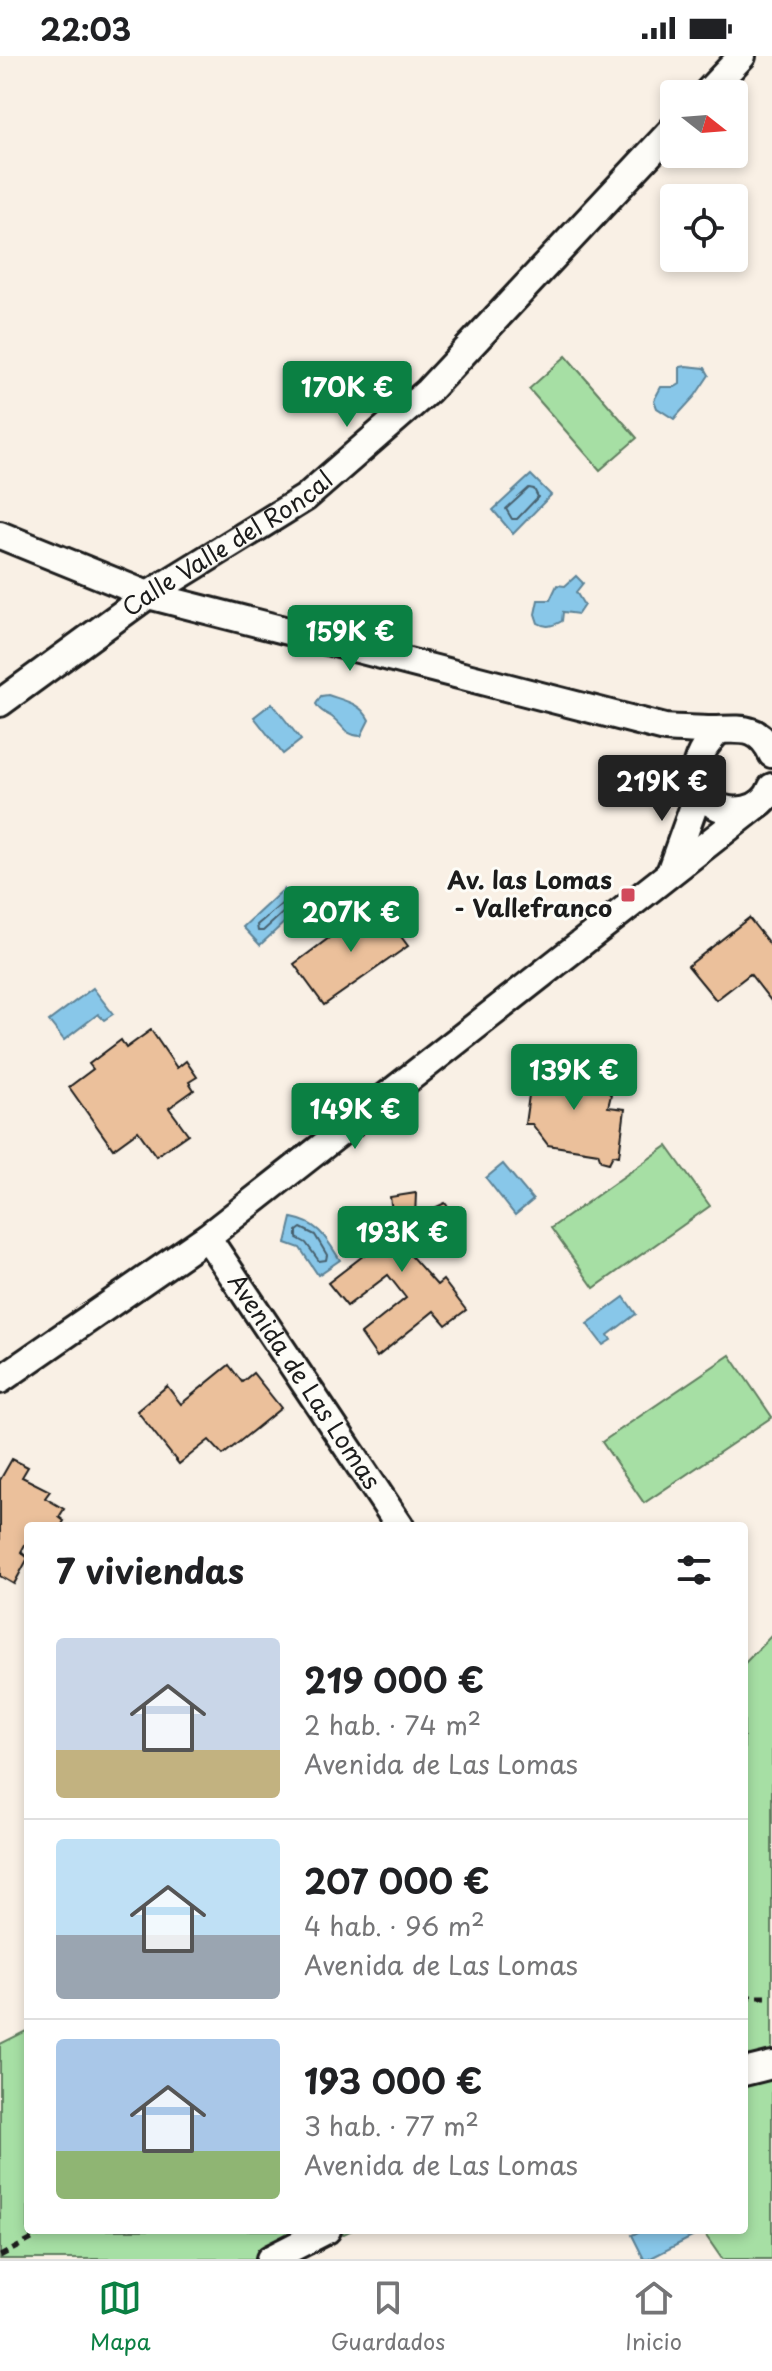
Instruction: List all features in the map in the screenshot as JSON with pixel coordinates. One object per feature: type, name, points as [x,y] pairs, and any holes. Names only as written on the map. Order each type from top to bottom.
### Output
[{"type":"street","points":[[719,80],[742,56]]},
{"type":"street","name":"Calle Valle del Roncal","points":[[0,703],[148,595],[305,498],[428,391],[660,143]]},
{"type":"street","points":[[0,535],[148,595],[665,728],[740,728],[767,740]]},
{"type":"street","points":[[719,730],[706,743],[698,760],[695,776],[699,792],[710,804],[729,810],[746,810],[768,795]]},
{"type":"street","points":[[671,870],[699,792]]},
{"type":"street","points":[[0,1380],[207,1237],[768,795]]},
{"type":"street","name":"Avenida de Las Lomas","points":[[207,1237],[397,1522]]},
{"type":"street","points":[[748,2071],[772,2065]]},
{"type":"street","points":[[270,2259],[319,2234]]},
{"type":"path","points":[[748,1997],[772,1997]]},
{"type":"path","points":[[0,2256],[41,2234]]},
{"type":"green space","points":[[566,356],[637,438],[600,470],[529,389]]},
{"type":"green space","points":[[667,1146],[710,1206],[594,1288],[551,1228]]},
{"type":"green space","points":[[730,1355],[772,1417],[644,1503],[602,1442]]},
{"type":"green space","points":[[772,1635],[772,2259],[722,2259],[705,2234],[748,2234],[748,1660]]},
{"type":"green space","points":[[24,2032],[24,2234],[344,2234],[291,2259],[0,2259],[0,2044]]},
{"type":"water","points":[[680,367],[705,368],[709,375],[674,419],[657,408],[654,400],[661,387],[680,384]]},
{"type":"water","points":[[531,475],[551,495],[513,534],[493,510]]},
{"type":"water","points":[[576,576],[583,583],[576,592],[584,605],[578,614],[563,612],[562,621],[553,625],[538,623],[535,614],[538,600],[550,600],[557,585],[565,586]]},
{"type":"water","points":[[328,695],[352,703],[366,714],[369,720],[361,736],[348,732],[321,711],[316,704],[321,696]]},
{"type":"water","points":[[272,703],[301,740],[283,754],[254,717]]},
{"type":"water","points":[[284,889],[300,908],[260,945],[243,927]]},
{"type":"water","points":[[93,988],[113,1014],[104,1020],[98,1014],[64,1040],[49,1021]]},
{"type":"water","points":[[503,1164],[533,1200],[515,1215],[486,1178]]},
{"type":"water","points":[[292,1218],[315,1228],[326,1238],[340,1260],[318,1275],[300,1248],[286,1243]]},
{"type":"water","points":[[624,1297],[636,1314],[608,1335],[611,1340],[603,1345],[587,1324]]},
{"type":"water","points":[[693,2234],[694,2236],[644,2259],[632,2235]]},
{"type":"building","points":[[376,903],[408,946],[324,1005],[294,964]]},
{"type":"building","points":[[749,918],[772,947],[772,1002],[750,974],[716,1000],[688,966]]},
{"type":"building","points":[[151,1030],[177,1068],[186,1061],[197,1077],[189,1082],[194,1090],[169,1108],[188,1134],[156,1156],[138,1131],[113,1149],[69,1087],[93,1069],[89,1064],[121,1040],[126,1048]]},
{"type":"building","points":[[533,1066],[589,1073],[589,1081],[599,1082],[611,1095],[608,1107],[625,1109],[619,1156],[613,1155],[609,1163],[601,1161],[598,1153],[548,1145],[532,1124],[525,1124]]},
{"type":"building","points":[[416,1193],[415,1217],[445,1203],[458,1220],[411,1256],[437,1285],[443,1280],[466,1310],[446,1325],[434,1311],[377,1357],[361,1334],[406,1298],[388,1275],[347,1306],[328,1283],[395,1231],[390,1197]]},
{"type":"building","points":[[229,1365],[242,1382],[253,1373],[281,1408],[223,1455],[209,1440],[179,1464],[137,1411],[167,1386],[181,1404]]},
{"type":"building","points":[[12,1459],[28,1467],[22,1477],[50,1491],[45,1498],[64,1509],[59,1517],[63,1522],[24,1522],[24,1546],[21,1552],[24,1565],[14,1584],[0,1576],[0,1480]]},
{"type":"place","name":"Av. las Lomas - Vallefranco","points":[[628,895]]}]
